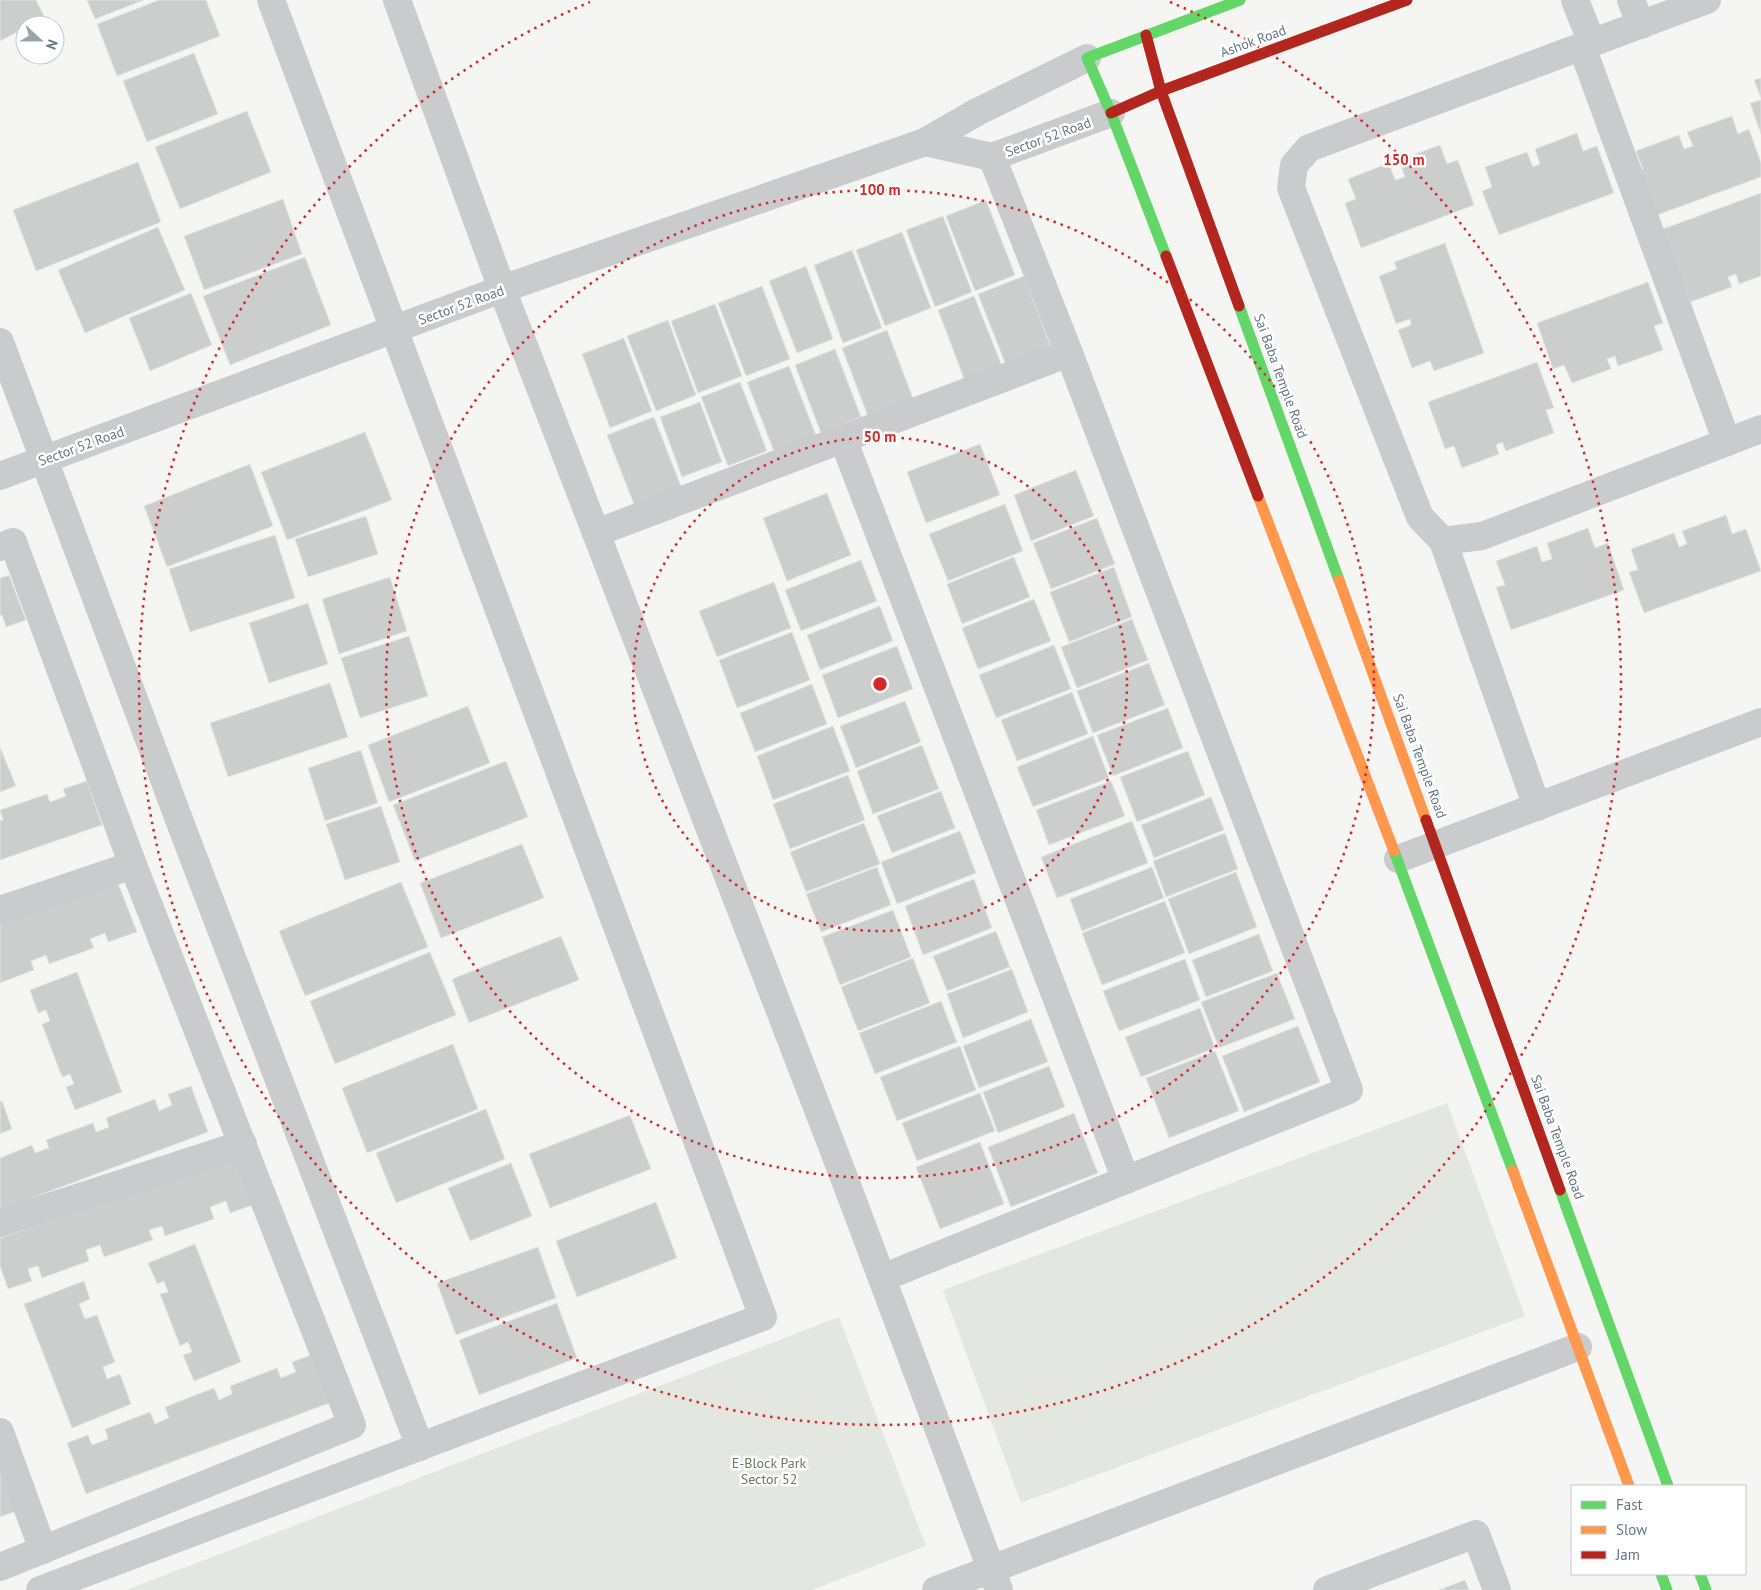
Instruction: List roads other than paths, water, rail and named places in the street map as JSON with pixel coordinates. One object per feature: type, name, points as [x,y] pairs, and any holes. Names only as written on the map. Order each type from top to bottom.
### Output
[{"type":"street","points":[[40,1590],[762,1317],[271,0]]},
{"type":"street","points":[[397,0],[502,289],[839,1162],[995,1580]]},
{"type":"street","points":[[1240,0],[1088,58],[1111,113],[1348,727],[1629,1485]]},
{"type":"street","name":"Ashok Road","points":[[1111,113],[1161,91],[1406,0]]},
{"type":"street","points":[[1575,0],[1587,45],[1728,442]]},
{"type":"street","points":[[1632,0],[1641,25]]},
{"type":"street","points":[[1537,807],[1443,541],[1420,517],[1290,188],[1294,165],[1309,148],[1707,0]]},
{"type":"street","name":"Sai Baba Temple Road","points":[[1146,35],[1161,91],[1668,1485]]},
{"type":"street","name":"Sector 52 Road","points":[[0,476],[502,289],[925,142],[977,112],[1088,58]]},
{"type":"street","name":"Sector 52 Road","points":[[925,142],[992,157],[1111,113]]},
{"type":"street","points":[[882,1278],[1348,1090],[1069,353],[992,157]]},
{"type":"street","points":[[0,342],[189,846],[420,1447]]},
{"type":"street","points":[[596,533],[1069,353]]},
{"type":"street","points":[[1443,541],[1482,536],[1761,429]]},
{"type":"street","points":[[843,439],[1126,1180]]},
{"type":"street","points":[[0,547],[13,542],[133,865],[352,1426],[0,1566]]},
{"type":"street","points":[[1398,860],[1761,722]]},
{"type":"street","points":[[0,910],[133,865]]},
{"type":"street","points":[[0,1223],[243,1144]]},
{"type":"street","points":[[936,1590],[995,1580],[1578,1347]]},
{"type":"street","points":[[0,1432],[44,1550]]},
{"type":"street","points":[[1326,1590],[1476,1534],[1497,1590]]},
{"type":"street","points":[[1661,1575],[1667,1590]]},
{"type":"street","points":[[1700,1575],[1706,1590]]},
{"type":"park label","name":"E-Block Park Sector 52","points":[[769,1472]]}]
